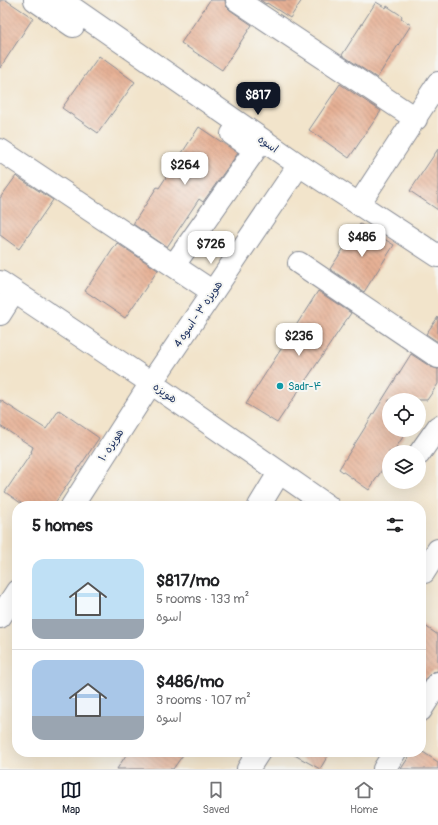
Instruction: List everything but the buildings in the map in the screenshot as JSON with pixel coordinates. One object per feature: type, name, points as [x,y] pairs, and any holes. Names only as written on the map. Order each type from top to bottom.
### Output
[{"type":"street","points":[[35,0],[255,150],[174,265]]},
{"type":"street","name":"اسوه","points":[[60,0],[299,165],[438,256]]},
{"type":"street","points":[[237,0],[416,119]]},
{"type":"street","points":[[359,204],[416,119],[438,83]]},
{"type":"street","points":[[0,150],[213,292]]},
{"type":"street","name":"هویزه ۳ - اسوه 4","points":[[151,383],[299,165]]},
{"type":"street","points":[[299,264],[438,357]]},
{"type":"street","points":[[0,314],[7,287]]},
{"type":"street","name":"هویزه","points":[[7,287],[151,383],[321,501]]},
{"type":"street","name":"هویزه ۱۰","points":[[75,501],[151,383]]},
{"type":"street","points":[[425,445],[438,427]]},
{"type":"street","points":[[262,501],[279,473]]},
{"type":"street","points":[[428,574],[438,550]]},
{"type":"street","points":[[0,617],[12,599]]},
{"type":"street","points":[[426,702],[438,683]]},
{"type":"street","points":[[248,769],[256,757]]},
{"type":"street","points":[[384,769],[391,757]]},
{"type":"place","name":"Sadr-۴","points":[[280,386]]}]
